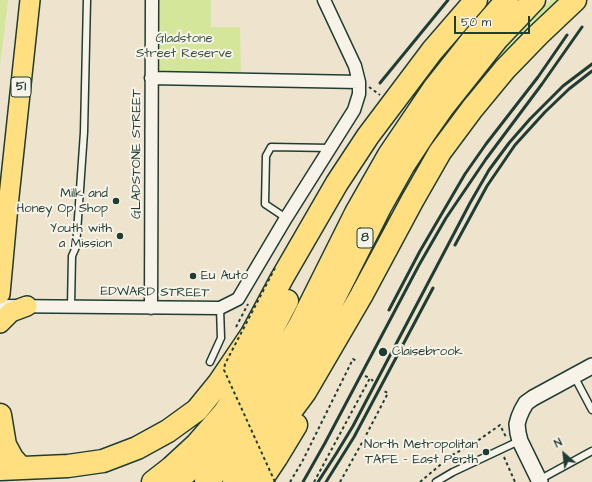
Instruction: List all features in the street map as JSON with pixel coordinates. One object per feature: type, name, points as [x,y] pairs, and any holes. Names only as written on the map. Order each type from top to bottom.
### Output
[{"type":"highway","points":[[0,415],[5,445],[12,458],[10,468],[68,466],[103,461],[137,448],[168,431],[197,410],[219,383],[252,334],[282,278],[337,183],[368,136],[396,97],[476,0]]},
{"type":"highway","name":"8","points":[[175,482],[208,454],[231,430],[271,376],[301,323],[356,213],[389,155],[434,87],[507,0]]},
{"type":"highway","name":"8","points":[[206,482],[238,450],[265,417],[292,377],[322,322],[380,207],[403,166],[424,134],[443,107],[492,45],[534,0]]},
{"type":"highway","points":[[234,482],[256,458],[305,392],[361,296],[440,152],[472,109],[505,69],[538,35],[576,0]]},
{"type":"highway","points":[[153,482],[171,468],[211,429],[242,386],[346,185],[396,97]]},
{"type":"highway","points":[[260,482],[313,397],[361,296]]},
{"type":"main road","name":"51","points":[[0,294],[4,172],[21,0]]},
{"type":"main road","name":"51","points":[[4,172],[30,0]]},
{"type":"main road","points":[[0,323],[11,312],[27,306]]},
{"type":"street","name":"GLADSTONE STREET","points":[[151,308],[152,0]]},
{"type":"street","points":[[151,78],[359,82],[355,66],[324,0]]},
{"type":"street","name":"EDWARD STREET","points":[[0,306],[220,308],[238,299],[286,218],[354,110],[359,94],[359,82]]},
{"type":"street","points":[[539,481],[515,443],[518,433],[517,424],[522,410],[526,403],[533,398],[592,366]]},
{"type":"lane","points":[[71,306],[72,256],[76,247],[84,132],[87,0]]},
{"type":"lane","points":[[286,218],[265,204],[266,156],[271,147],[330,148]]},
{"type":"lane","points":[[210,362],[220,338],[220,308]]},
{"type":"lane","points":[[574,376],[592,410]]},
{"type":"lane","points":[[437,481],[515,443]]},
{"type":"lane","points":[[539,481],[592,451]]},
{"type":"path","points":[[275,268],[225,364],[224,370],[275,482]]},
{"type":"path","points":[[236,328],[252,298]]},
{"type":"path","points":[[290,482],[302,462],[353,359],[358,362]]},
{"type":"path","points":[[366,376],[374,380]]},
{"type":"path","points":[[315,481],[370,378]]},
{"type":"path","points":[[340,482],[388,393],[384,391]]},
{"type":"path","points":[[420,482],[447,459],[473,444],[500,425],[515,443]]},
{"type":"path","points":[[503,456],[515,482]]},
{"type":"green space","points":[[0,0],[8,0],[0,66]]},
{"type":"green space","name":"Gladstone Street Reserve","points":[[152,0],[211,0],[211,27],[240,27],[241,79],[151,78]]},
{"type":"green space","points":[[551,0],[562,0],[483,80],[481,80],[482,75],[504,47]]},
{"type":"railway","points":[[380,83],[448,0]]},
{"type":"railway","points":[[303,482],[419,265],[446,218],[486,159],[582,27]]},
{"type":"railway","points":[[389,310],[420,251],[465,174],[486,144],[538,77],[567,35]]},
{"type":"railway","points":[[318,482],[353,426],[470,203],[489,170],[509,143],[530,119],[563,86],[592,64]]},
{"type":"railway","points":[[455,245],[487,186],[515,145],[545,112],[569,89],[592,71]]},
{"type":"railway","points":[[326,482],[354,437],[433,288]]},
{"type":"place","name":"Milk and Honey Op Shop","points":[[116,201]]},
{"type":"place","name":"Youth with a Mission","points":[[120,236]]},
{"type":"place","name":"Eu Auto","points":[[193,276]]},
{"type":"place","name":"Claisebrook","points":[[383,352]]},
{"type":"place","name":"North Metropolitan TAFE - East Perth","points":[[486,452]]}]
